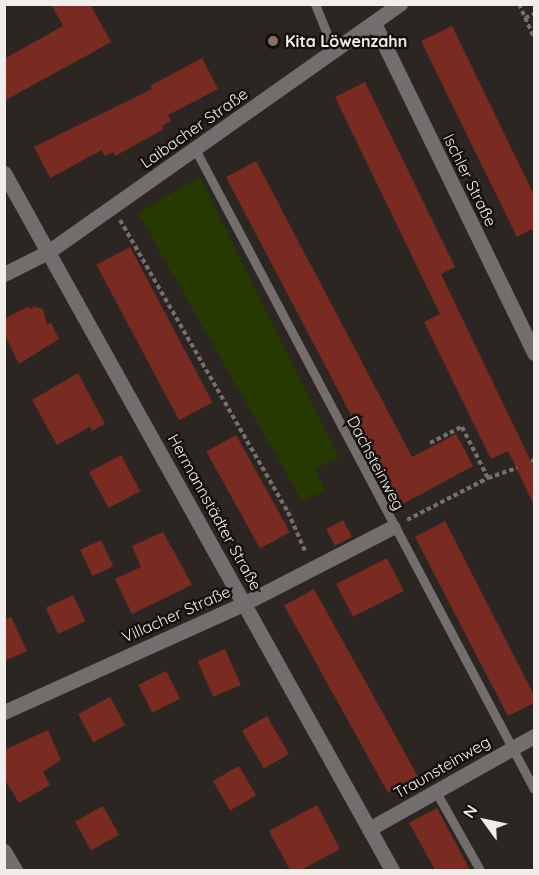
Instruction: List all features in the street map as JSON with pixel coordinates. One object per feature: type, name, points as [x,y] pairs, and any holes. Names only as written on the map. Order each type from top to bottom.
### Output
[{"type":"street","name":"Laibacher Straße","points":[[4,274],[48,252],[400,4]]},
{"type":"street","name":"Ischler Straße","points":[[374,23],[534,353]]},
{"type":"street","name":"Hermannstädter Straße","points":[[4,173],[392,870]]},
{"type":"street","name":"Villacher Straße","points":[[4,712],[245,603],[393,527]]},
{"type":"street","name":"Traunsteinweg","points":[[369,829],[534,736]]},
{"type":"street","points":[[4,851],[15,870]]},
{"type":"lane","points":[[315,4],[334,51]]},
{"type":"lane","name":"Dachsteinweg","points":[[195,149],[393,527],[534,789]]},
{"type":"lane","points":[[436,792],[480,870]]},
{"type":"path","points":[[519,4],[534,38]]},
{"type":"path","points":[[525,18],[534,14]]},
{"type":"path","points":[[113,207],[288,512],[313,569]]},
{"type":"path","points":[[430,443],[462,427],[488,478]]},
{"type":"path","points":[[393,527],[488,478],[517,468]]},
{"type":"green space","points":[[200,177],[339,458],[315,469],[325,490],[303,502],[138,213]]},
{"type":"building","points":[[51,4],[90,4],[111,42],[6,100],[4,59],[63,26]]},
{"type":"building","points":[[452,26],[534,195],[534,234],[532,229],[517,237],[421,41]]},
{"type":"building","points":[[202,58],[218,89],[168,115],[171,121],[162,126],[164,129],[115,156],[113,152],[105,156],[102,150],[50,178],[34,147],[152,89],[150,86]]},
{"type":"building","points":[[365,82],[455,267],[441,274],[534,468],[534,505],[508,451],[491,459],[424,322],[440,314],[335,97]]},
{"type":"building","points":[[256,161],[412,457],[456,434],[473,466],[399,506],[226,177]]},
{"type":"building","points":[[130,247],[213,402],[179,420],[96,265]]},
{"type":"building","points":[[33,306],[43,309],[47,324],[51,323],[59,339],[19,364],[4,333],[4,319],[27,307],[32,309]]},
{"type":"building","points":[[78,373],[105,424],[92,431],[90,427],[57,445],[32,400]]},
{"type":"building","points":[[236,435],[290,532],[260,549],[206,451]]},
{"type":"building","points":[[121,455],[140,491],[108,508],[89,472]]},
{"type":"building","points":[[343,520],[352,537],[335,546],[326,529]]},
{"type":"building","points":[[445,521],[534,695],[534,703],[508,716],[415,537]]},
{"type":"building","points":[[163,532],[192,585],[132,614],[115,579],[141,567],[132,546]]},
{"type":"building","points":[[101,540],[113,566],[92,576],[80,550]]},
{"type":"building","points":[[387,558],[404,591],[353,617],[336,584]]},
{"type":"building","points":[[314,589],[418,776],[388,793],[284,605]]},
{"type":"building","points":[[73,595],[85,621],[58,634],[46,608]]},
{"type":"building","points":[[11,617],[27,651],[4,661],[4,620]]},
{"type":"building","points":[[225,649],[241,685],[213,697],[198,661]]},
{"type":"building","points":[[166,671],[180,699],[152,713],[138,685]]},
{"type":"building","points":[[110,697],[125,725],[93,742],[78,714]]},
{"type":"building","points":[[267,716],[289,754],[264,769],[242,730]]},
{"type":"building","points":[[48,730],[61,760],[43,772],[50,785],[19,803],[4,778],[4,750]]},
{"type":"building","points":[[239,766],[256,795],[230,810],[213,781]]},
{"type":"building","points":[[317,805],[340,849],[301,870],[290,870],[269,831]]},
{"type":"building","points":[[103,806],[119,835],[91,850],[75,822]]},
{"type":"building","points":[[437,808],[470,870],[435,870],[409,823]]},
{"type":"place","name":"Kita Löwenzahn","points":[[273,41]]}]
